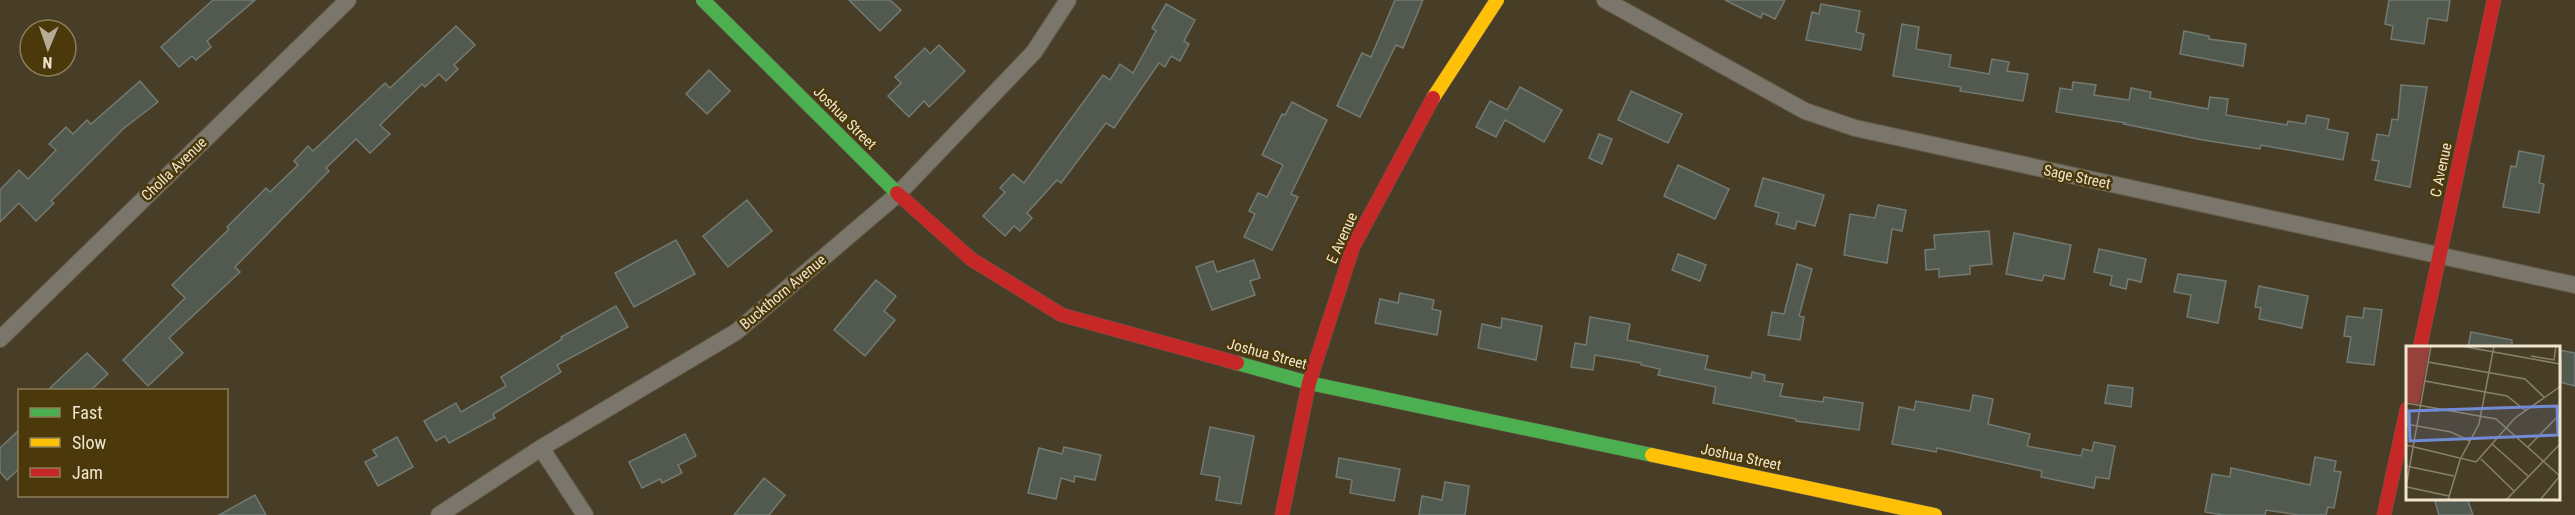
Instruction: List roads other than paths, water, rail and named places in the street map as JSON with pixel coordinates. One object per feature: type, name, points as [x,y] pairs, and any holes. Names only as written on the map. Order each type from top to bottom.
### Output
[{"type":"street","name":"Cholla Avenue","points":[[0,339],[348,0]]},
{"type":"street","name":"Joshua Street","points":[[703,0],[897,194],[971,259],[1062,315],[1309,383],[1935,515]]},
{"type":"street","name":"Buckthorn Avenue","points":[[439,515],[541,448],[736,332],[897,194],[1034,52],[1068,0]]},
{"type":"street","name":"E Avenue","points":[[1282,515],[1309,383],[1353,247],[1435,94],[1497,0]]},
{"type":"street","name":"Sage Street","points":[[1605,0],[1805,111],[1855,129],[2575,285]]},
{"type":"street","name":"C Avenue","points":[[2420,346],[2494,0]]},
{"type":"street","points":[[2384,515],[2406,414]]},
{"type":"street","points":[[541,448],[585,515]]}]
